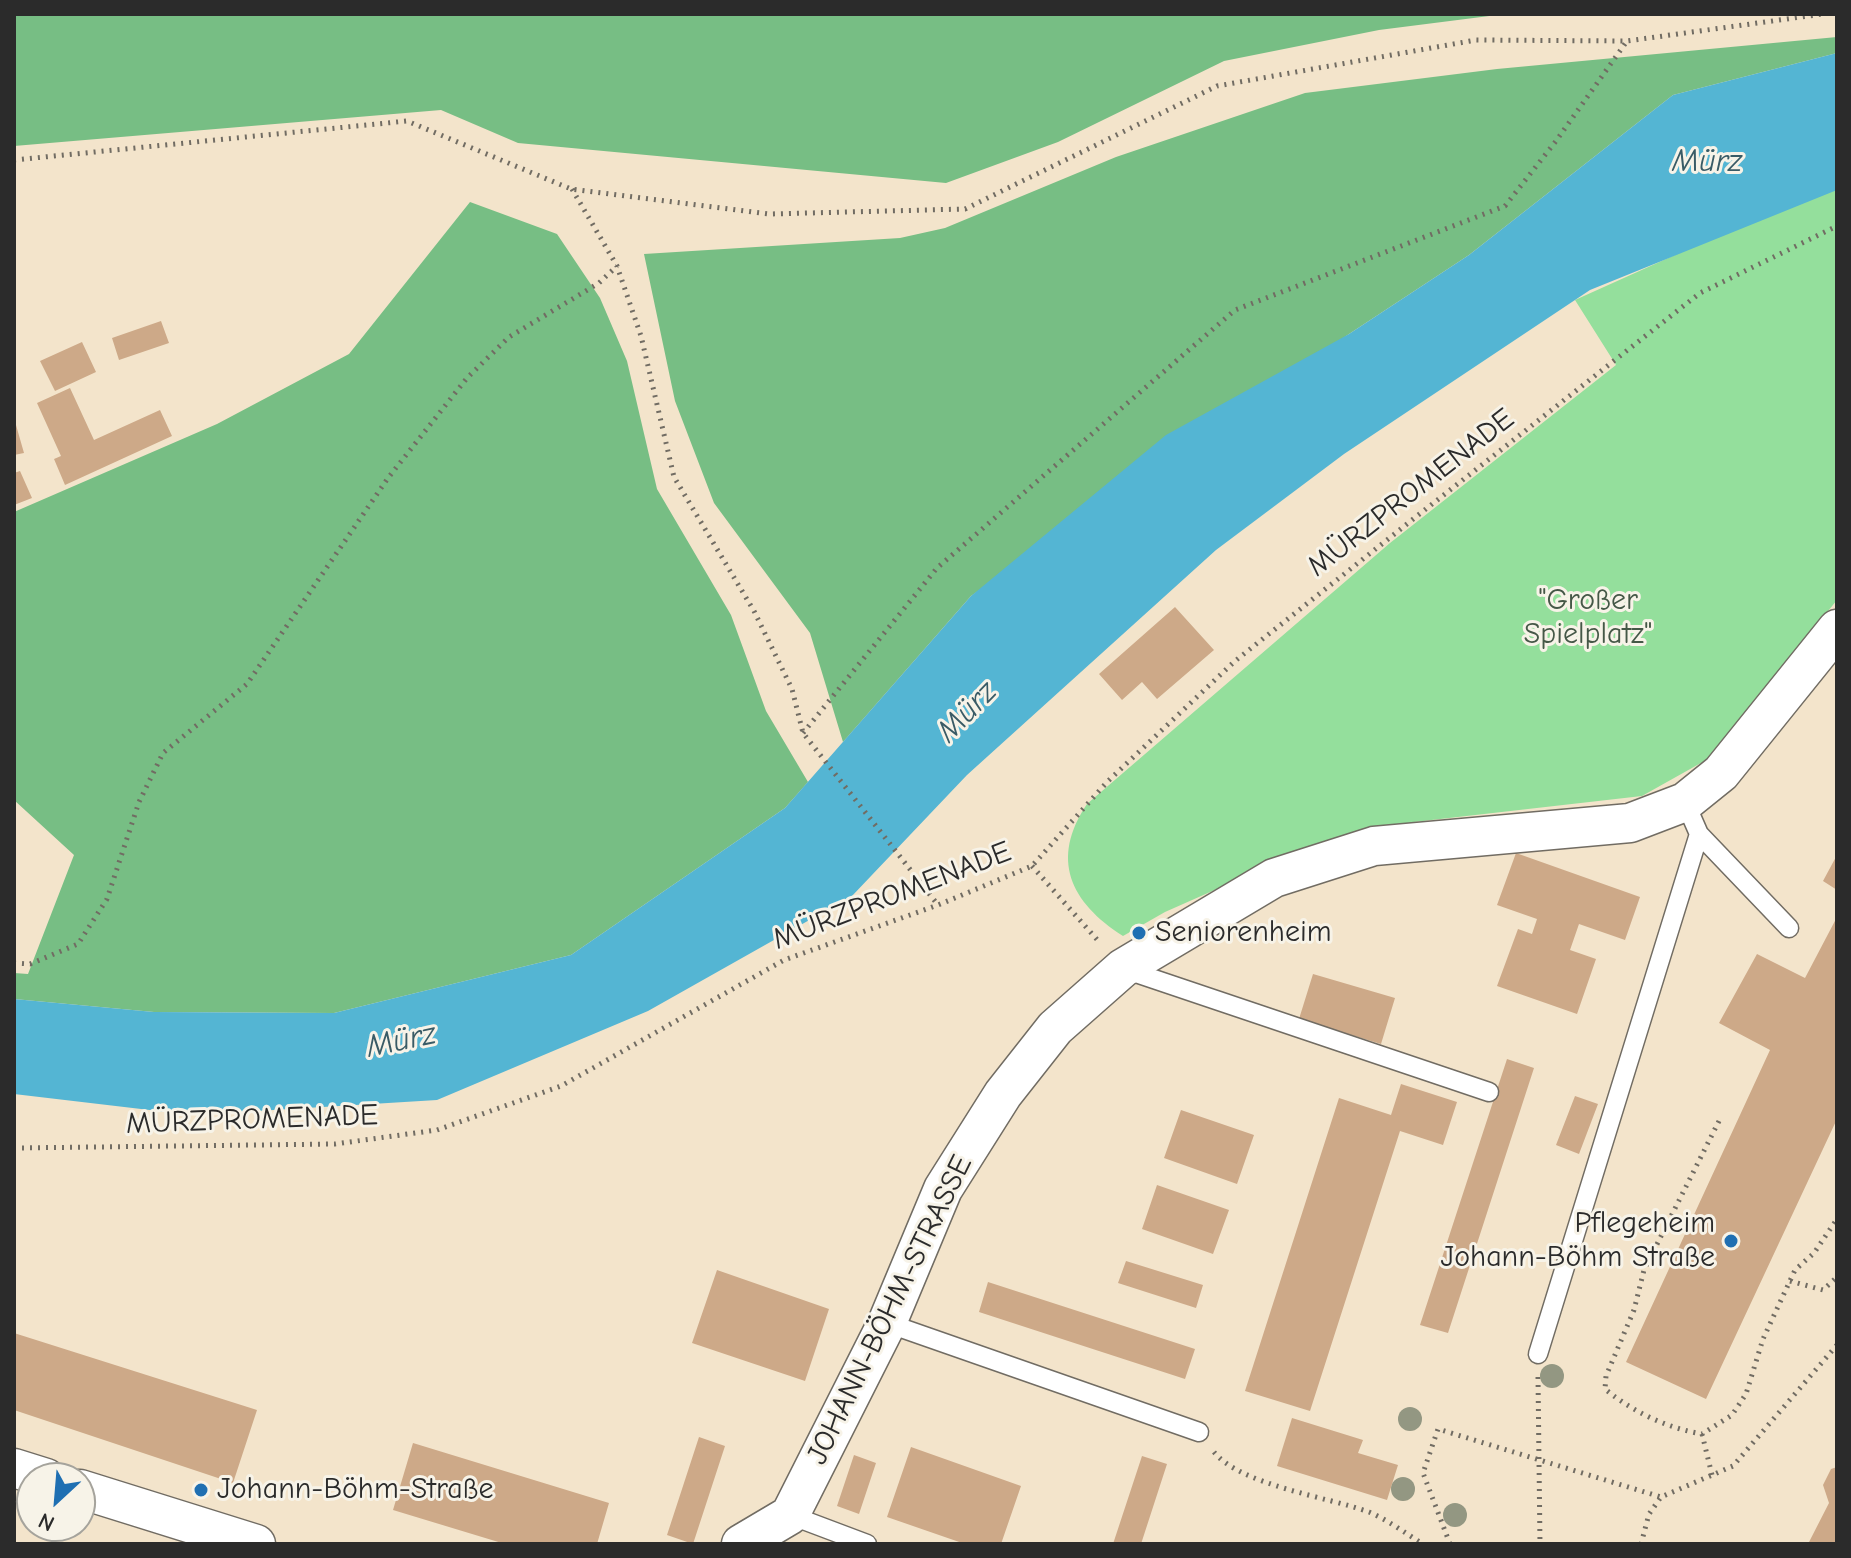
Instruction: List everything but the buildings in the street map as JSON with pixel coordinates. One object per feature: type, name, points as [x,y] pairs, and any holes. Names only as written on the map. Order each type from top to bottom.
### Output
[{"type":"street","name":"JOHANN-BÖHM-STRASSE","points":[[790,1515],[887,1323],[943,1189],[1003,1094],[1055,1028],[1123,968],[1274,878],[1374,846],[1692,818],[1721,773],[1837,629]]},
{"type":"street","points":[[96,1494],[256,1544]]},
{"type":"street","points":[[741,1544],[790,1515]]},
{"type":"lane","points":[[1692,818],[1789,928]]},
{"type":"lane","points":[[1538,1354],[1692,818]]},
{"type":"lane","points":[[1123,968],[1489,1092]]},
{"type":"lane","points":[[887,1323],[1199,1432]]},
{"type":"lane","points":[[790,1515],[867,1544]]},
{"type":"path","points":[[14,160],[407,121],[571,189],[769,214],[965,209],[1217,86],[1476,40],[1627,41],[1823,14]]},
{"type":"path","points":[[803,733],[937,568],[1235,310],[1505,206],[1627,41]]},
{"type":"path","points":[[571,189],[617,266],[641,336],[674,477],[754,611],[792,689],[803,733],[938,905]]},
{"type":"path","name":"MÜRZPROMENADE","points":[[14,1148],[335,1144],[437,1130],[561,1086],[784,960],[938,905],[1032,866],[1108,781],[1235,661],[1429,506],[1700,293],[1837,226]]},
{"type":"path","points":[[14,963],[30,964],[78,944],[107,899],[139,802],[163,753],[247,684],[388,478],[467,378],[509,337],[599,283],[617,266]]},
{"type":"path","points":[[1032,866],[1123,968]]},
{"type":"path","points":[[1719,1121],[1644,1270],[1634,1310],[1606,1376],[1605,1389],[1623,1403],[1679,1430],[1702,1434],[1732,1415],[1746,1394],[1763,1339],[1795,1270],[1814,1253],[1837,1219]]},
{"type":"path","points":[[1790,1281],[1823,1290],[1837,1277]]},
{"type":"path","points":[[1641,1544],[1649,1514],[1661,1497],[1733,1466],[1837,1345]]},
{"type":"path","points":[[1538,1354],[1540,1544]]},
{"type":"path","points":[[1450,1544],[1423,1473],[1438,1429],[1537,1462],[1661,1497]]},
{"type":"path","points":[[1199,1432],[1224,1464],[1374,1514],[1423,1544]]},
{"type":"path","points":[[1702,1434],[1712,1475]]},
{"type":"green space","points":[[14,14],[1505,14],[1379,30],[1224,61],[1058,142],[946,183],[518,143],[441,110],[14,146]]},
{"type":"green space","points":[[1837,37],[1837,53],[1673,95],[1469,255],[1349,334],[971,596],[843,742],[810,633],[714,503],[675,401],[644,254],[900,238],[945,228],[1116,157],[1305,93],[1497,69]]},
{"type":"green space","name":"\"Großer Spielplatz\"","points":[[1837,182],[1837,600],[1708,759],[1642,796],[1414,822],[1305,850],[1165,912],[1123,936],[1090,909],[1071,878],[1068,861],[1076,824],[1087,804],[1390,543],[1616,365],[1575,300]]},
{"type":"green space","points":[[470,202],[557,234],[600,298],[627,361],[657,489],[731,615],[766,711],[808,782],[785,808],[571,955],[334,1013],[154,1012],[14,999],[14,973],[28,974],[74,855],[14,800],[14,512],[217,424],[349,354]]},
{"type":"water","name":"Mürz","points":[[1837,53],[1837,190],[1590,290],[1344,454],[1216,550],[967,775],[852,896],[648,1011],[437,1100],[192,1115],[14,1094],[14,999],[154,1012],[334,1013],[571,955],[785,808],[971,596],[1166,435],[1349,334],[1469,255],[1673,95]]},
{"type":"place","name":"Seniorenheim","points":[[1139,933]]},
{"type":"place","name":"Pflegeheim Johann-Böhm Straße","points":[[1731,1241]]},
{"type":"place","name":"Johann-Böhm-Straße","points":[[201,1490]]}]
